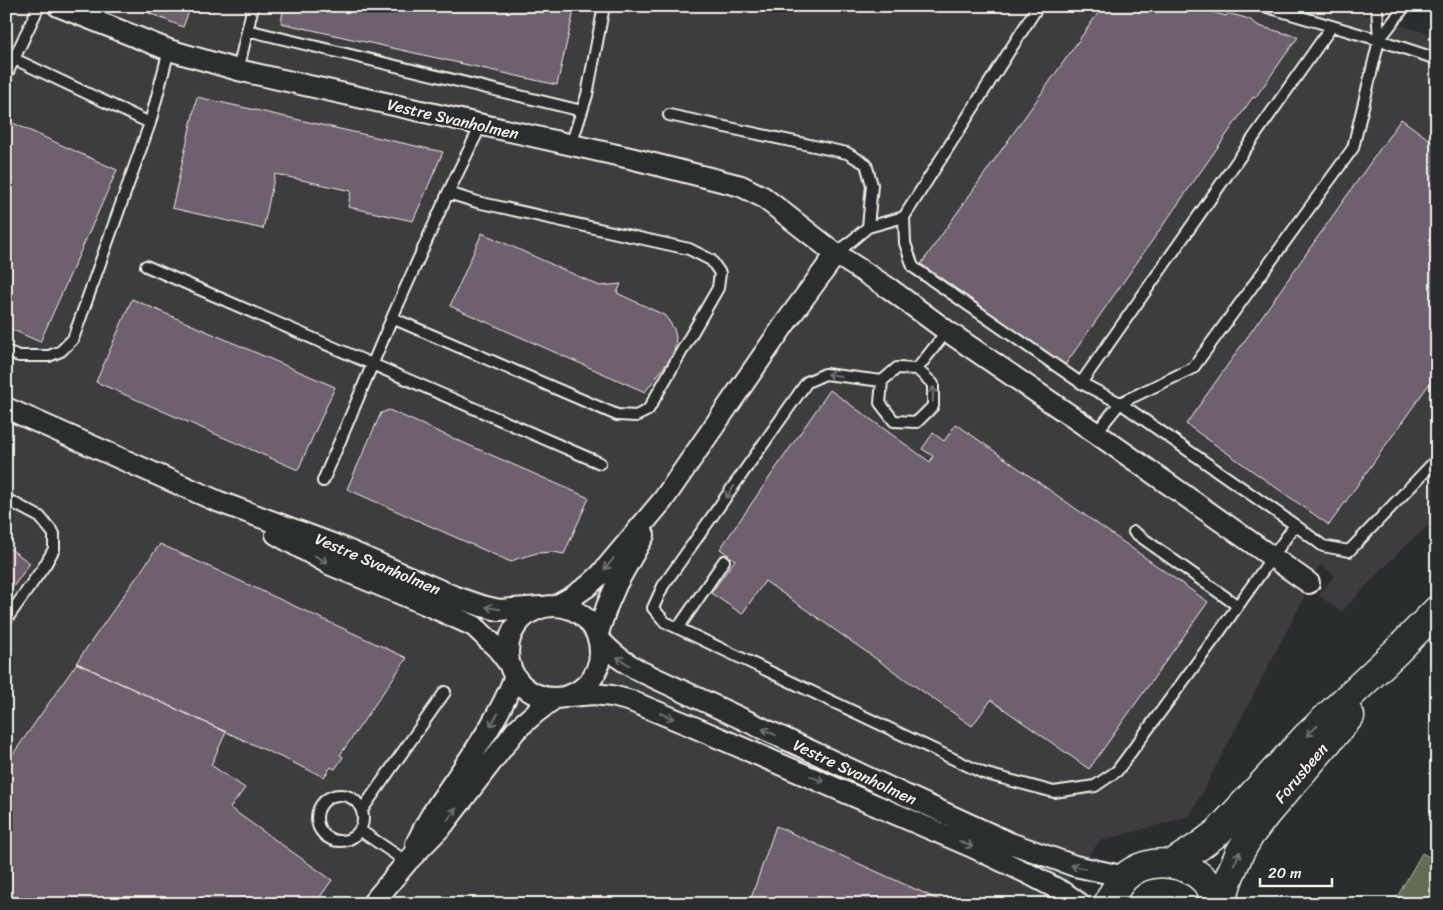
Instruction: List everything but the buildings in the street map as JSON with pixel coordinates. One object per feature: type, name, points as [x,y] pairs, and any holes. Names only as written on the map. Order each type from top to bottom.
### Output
[{"type":"main road","name":"Forusbeen","points":[[1173,864],[1218,832],[1306,737],[1398,650],[1437,610]]},
{"type":"main road","name":"Forusbeen","points":[[1219,904],[1233,867],[1250,835],[1354,710],[1398,650]]},
{"type":"main road","points":[[1108,904],[1115,889],[1126,877],[1140,868],[1156,863],[1173,864],[1193,871],[1209,886],[1219,904]]},
{"type":"street","name":"Vestre Svanholmen","points":[[58,6],[83,11],[169,50],[238,70],[630,158],[741,186],[763,197],[836,254],[890,289],[947,331],[1309,583]]},
{"type":"street","points":[[407,862],[430,816],[496,718],[507,697],[512,671],[508,651],[510,637],[518,624],[528,614],[572,597],[601,574],[663,500],[784,325],[836,254]]},
{"type":"street","name":"Vestre Svanholmen","points":[[6,408],[217,501],[338,546],[453,596],[499,610],[549,607]]},
{"type":"street","points":[[598,637],[607,606],[617,584],[663,500]]},
{"type":"street","name":"Vestre Svanholmen","points":[[217,501],[332,565],[474,626],[497,648],[512,671]]},
{"type":"street","points":[[372,904],[407,862],[444,824],[516,730],[534,714],[562,697],[582,689],[592,679],[598,666],[600,652],[598,637],[592,625],[582,615],[570,608],[549,607]]},
{"type":"street","name":"Vestre Svanholmen","points":[[598,637],[612,653],[642,672],[993,835],[1048,858],[1126,877]]},
{"type":"street","points":[[512,671],[525,688],[540,696],[562,697]]},
{"type":"street","name":"Vestre Svanholmen","points":[[562,697],[594,694],[631,701],[970,846],[1065,893],[1080,904]]},
{"type":"lane","points":[[6,76],[10,57],[39,6]]},
{"type":"lane","points":[[238,70],[253,6]]},
{"type":"lane","points":[[571,145],[587,95],[604,6]]},
{"type":"lane","points":[[1038,6],[904,216],[905,243],[913,267],[1081,383],[1120,403],[1323,546],[1349,551],[1437,459]]},
{"type":"lane","points":[[1264,6],[1437,59]]},
{"type":"lane","points":[[1096,433],[1120,403],[1193,368],[1353,148],[1379,40],[1377,6]]},
{"type":"lane","points":[[1379,40],[1405,6]]},
{"type":"lane","points":[[1081,383],[1332,26]]},
{"type":"lane","points":[[247,30],[582,111]]},
{"type":"lane","points":[[6,351],[18,356],[50,356],[61,351],[74,339],[150,123],[169,50]]},
{"type":"lane","points":[[10,57],[150,123]]},
{"type":"lane","points":[[669,115],[847,153],[866,164],[872,185],[868,227]]},
{"type":"lane","points":[[323,481],[392,318],[448,192],[481,125]]},
{"type":"lane","points":[[392,318],[617,415],[636,416],[648,410],[718,288],[720,273],[711,260],[689,249],[478,202],[448,192]]},
{"type":"lane","points":[[836,254],[868,227],[904,216]]},
{"type":"lane","points":[[146,266],[600,463]]},
{"type":"lane","points":[[917,369],[947,331]]},
{"type":"lane","points":[[897,368],[917,369],[933,384],[933,406],[917,422],[894,420],[880,404],[882,382],[897,368]]},
{"type":"lane","points":[[882,382],[824,374],[808,382],[663,586],[653,608],[665,622],[983,772],[1054,792],[1095,786],[1117,771],[1295,525]]},
{"type":"lane","points":[[6,499],[40,517],[54,534],[54,548],[44,566],[6,620]]},
{"type":"lane","points":[[1134,532],[1238,606]]},
{"type":"lane","points":[[678,628],[724,561]]},
{"type":"lane","points":[[362,810],[445,692]]},
{"type":"lane","points":[[340,794],[354,798],[362,810],[364,820],[360,831],[350,840],[336,842],[323,836],[316,824],[318,809],[327,798],[340,794]]},
{"type":"lane","points":[[360,831],[407,862]]},
{"type":"shaded area","points":[[6,6],[1336,6],[1437,36],[1437,518],[1400,551],[1341,612],[1319,595],[1335,575],[1320,565],[1314,574],[1318,577],[1306,594],[1190,816],[1100,841],[1049,904],[6,904]]},
{"type":"green space","points":[[1422,853],[1437,861],[1437,904],[1393,904]]}]
